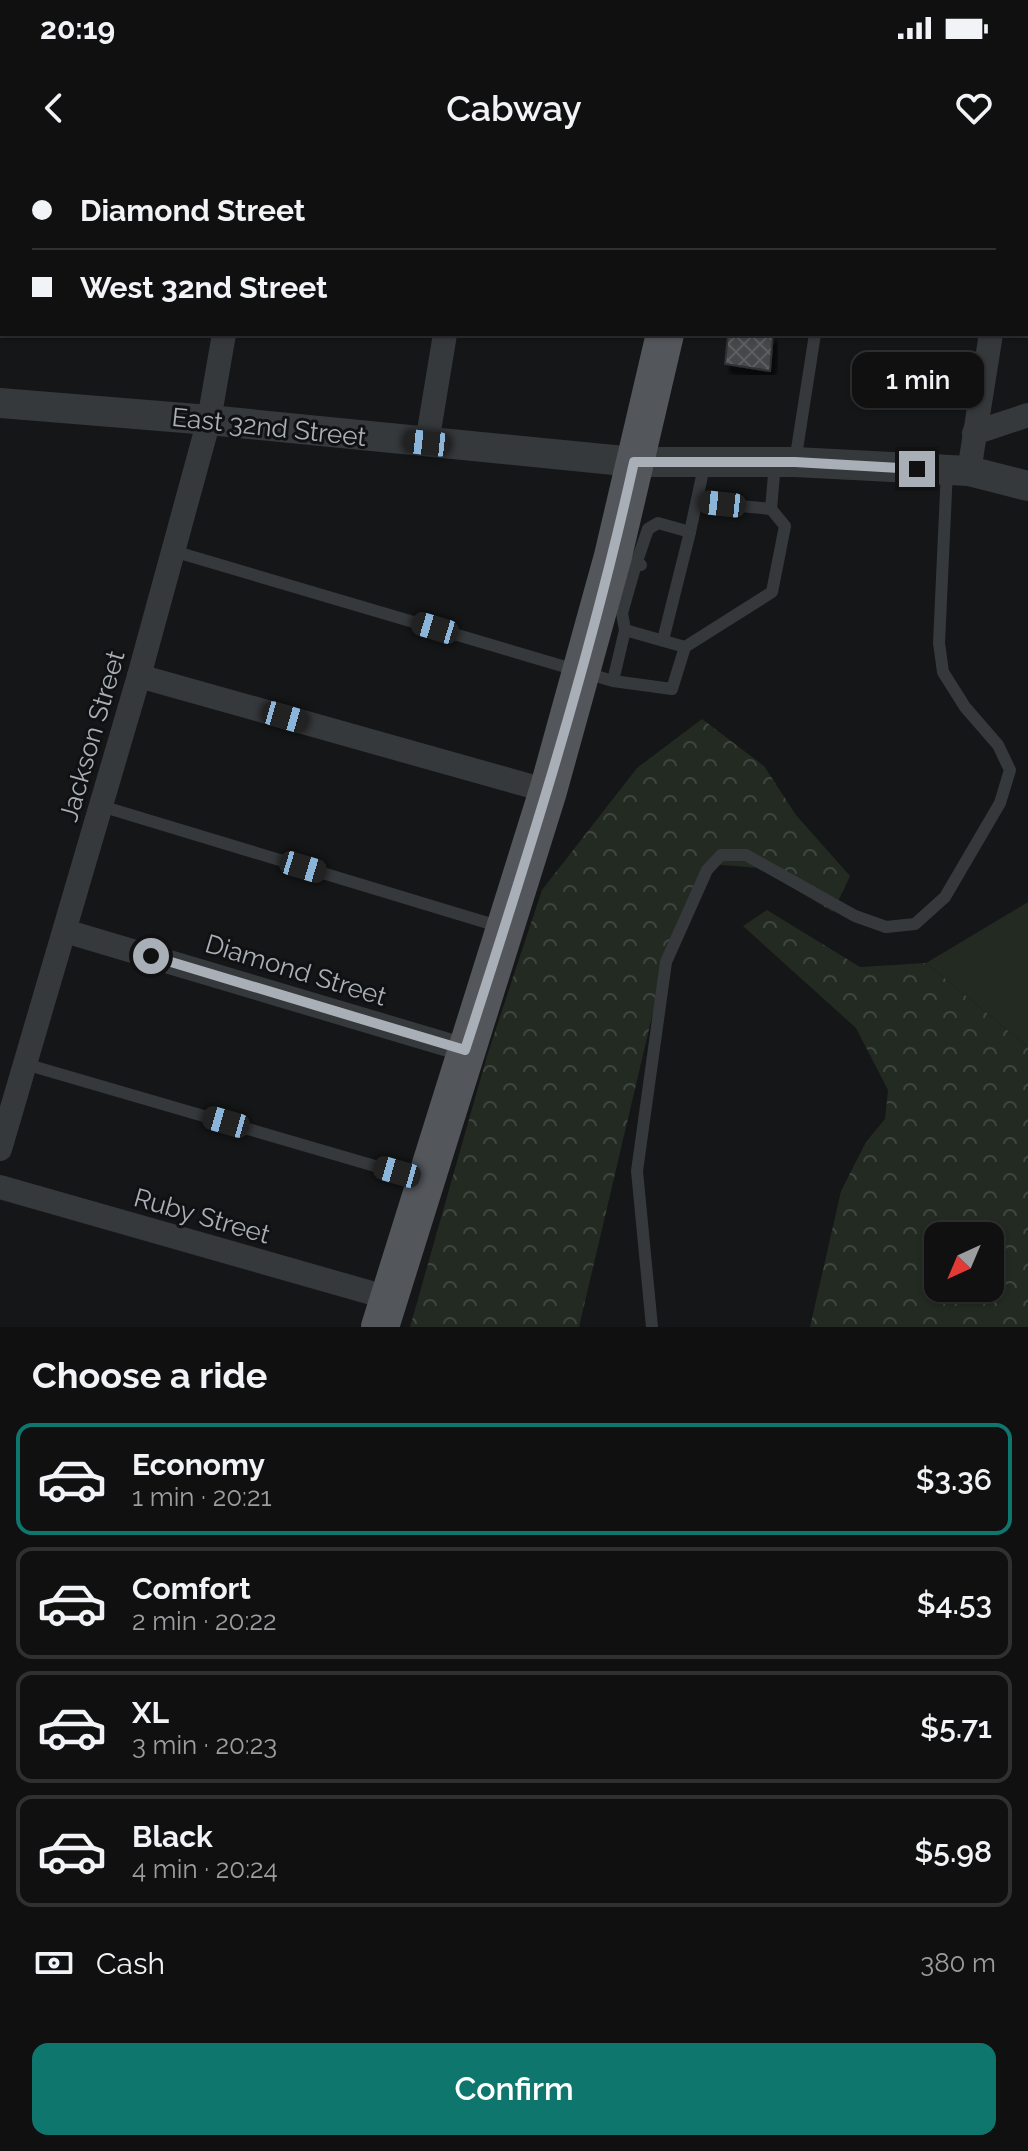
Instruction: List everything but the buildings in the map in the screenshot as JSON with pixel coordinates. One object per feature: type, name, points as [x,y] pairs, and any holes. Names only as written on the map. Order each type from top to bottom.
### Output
[{"type":"main road","points":[[384,1313],[548,791],[621,609],[630,562],[634,462],[665,336]]},
{"type":"street","name":"Jackson Street","points":[[0,1149],[139,676],[209,420],[224,336]]},
{"type":"street","points":[[427,443],[445,336]]},
{"type":"street","points":[[958,471],[974,433],[991,336]]},
{"type":"street","name":"East 32nd Street","points":[[0,403],[209,420],[634,462],[785,462],[958,471],[1028,486]]},
{"type":"street","points":[[974,433],[1028,415]]},
{"type":"street","points":[[139,676],[548,791]]},
{"type":"street","name":"Diamond Street","points":[[65,931],[465,1050]]},
{"type":"street","name":"Ruby Street","points":[[0,1187],[384,1313]]},
{"type":"lane","points":[[771,509],[815,336]]},
{"type":"lane","points":[[663,640],[665,609],[690,532],[705,462]]},
{"type":"lane","points":[[652,1327],[637,1171],[666,962],[707,870],[721,855],[746,855],[855,916],[886,927],[915,924],[945,897],[1000,803],[1010,770],[998,745],[965,707],[943,672],[939,643],[958,471]]},
{"type":"lane","points":[[173,551],[596,676],[672,689],[685,647],[772,592],[785,526],[771,509],[698,502]]},
{"type":"lane","points":[[630,562],[648,529],[658,523],[690,532]]},
{"type":"lane","points":[[621,609],[663,640],[685,647]]},
{"type":"lane","points":[[101,806],[504,928]]},
{"type":"lane","points":[[25,1064],[426,1181]]},
{"type":"green space","points":[[702,719],[764,766],[796,815],[850,876],[833,912],[760,868],[710,864],[670,940],[579,1327],[410,1327],[487,1056],[542,890],[637,768]]},
{"type":"green space","points":[[1028,902],[1028,1047],[926,963]]},
{"type":"green space","points":[[767,910],[860,967],[926,963],[1028,1047],[1028,1327],[810,1327],[841,1191],[866,1142],[885,1119],[888,1090],[856,1028],[743,926]]},
{"type":"route","points":[[151,956],[465,1050],[548,791],[613,556],[634,462],[795,462],[917,469]]}]
